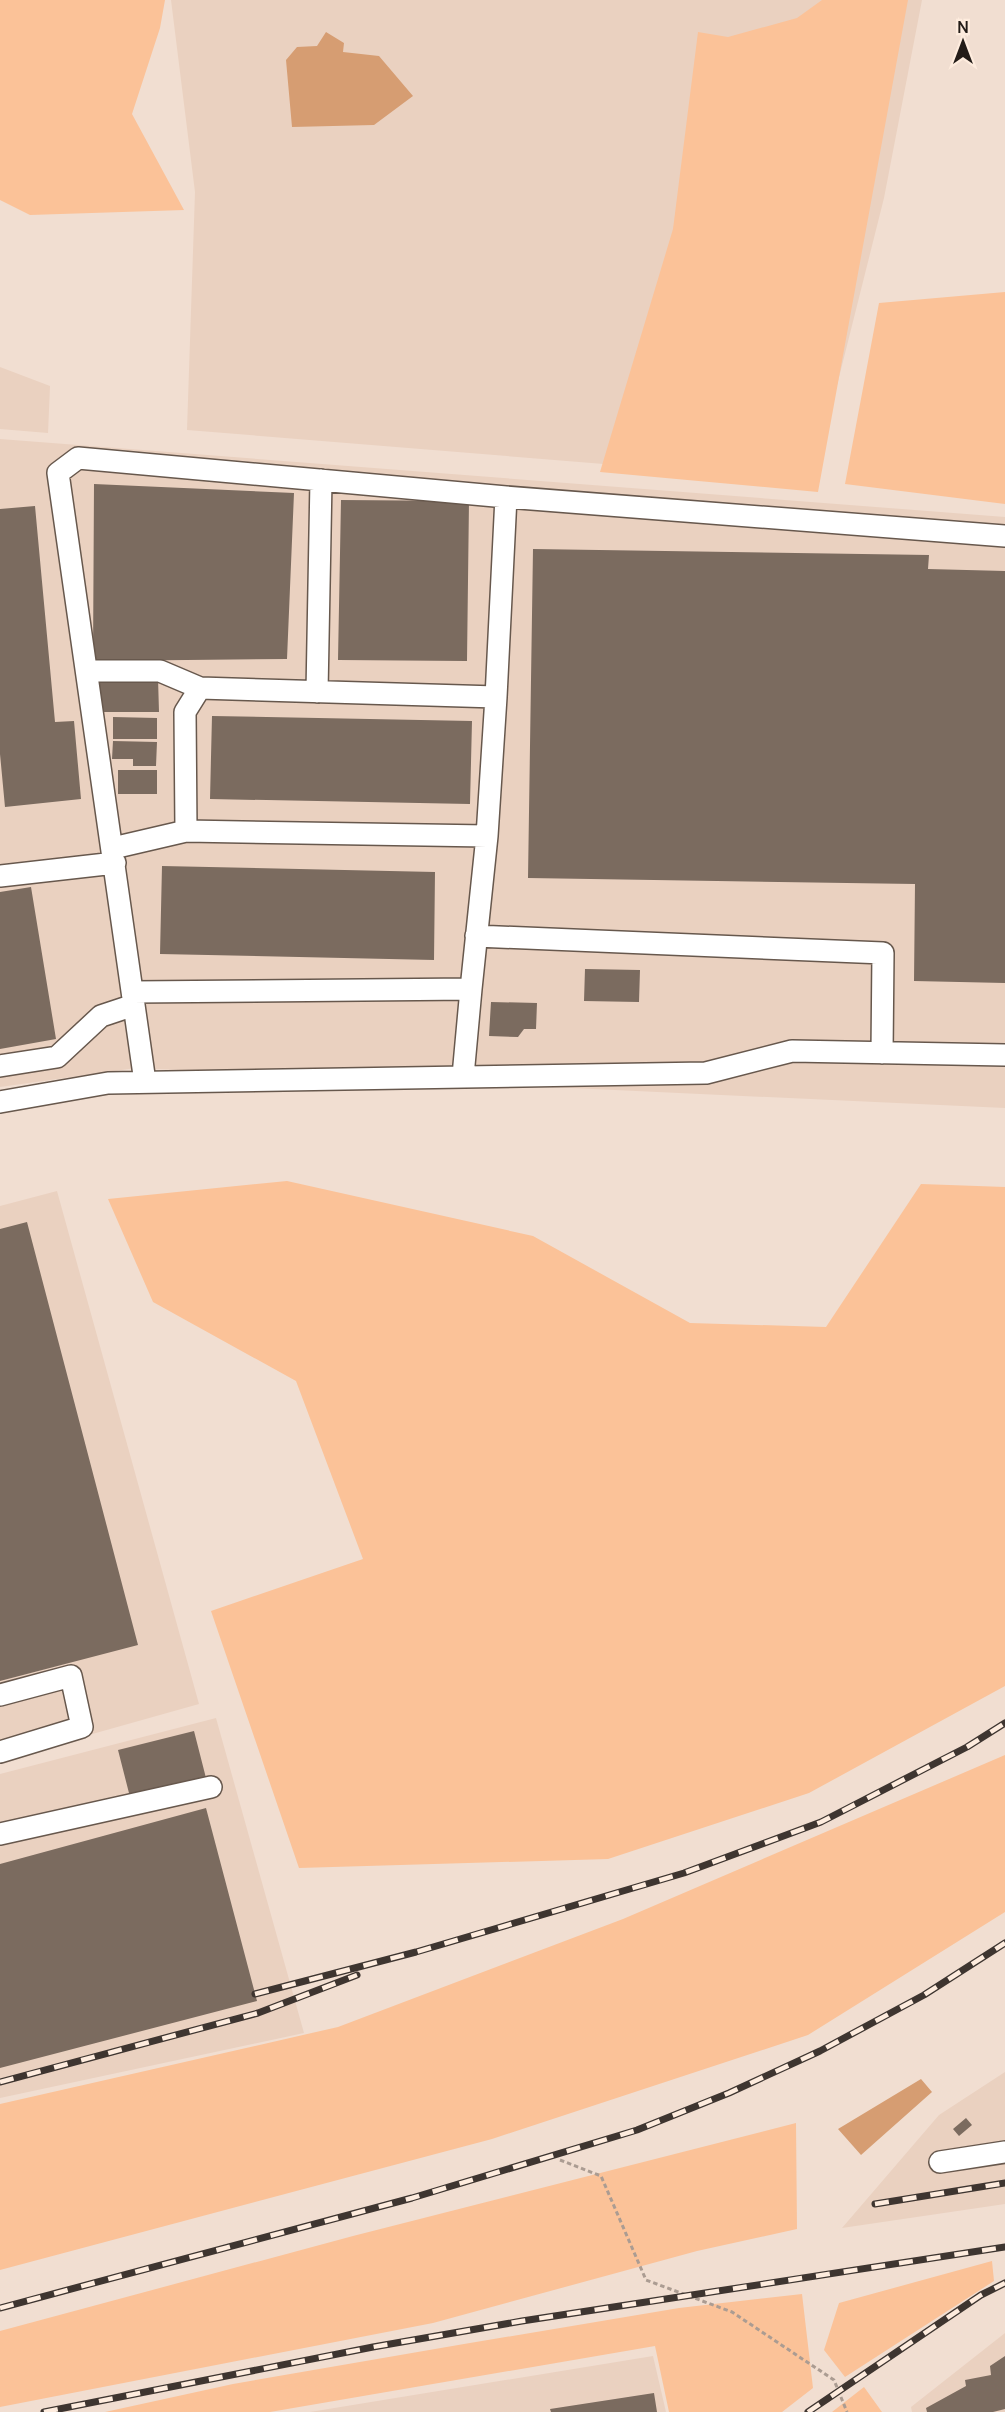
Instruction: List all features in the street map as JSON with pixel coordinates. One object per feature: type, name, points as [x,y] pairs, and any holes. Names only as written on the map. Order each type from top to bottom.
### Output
[{"type":"lane","points":[[145,1082],[58,473],[78,458],[506,497],[1005,536]]},
{"type":"lane","points":[[317,692],[321,480]]},
{"type":"lane","points":[[464,1076],[487,836],[506,497]]},
{"type":"lane","points":[[87,671],[160,671],[200,688],[496,697]]},
{"type":"lane","points":[[186,831],[185,712],[200,688]]},
{"type":"lane","points":[[0,876],[114,856],[186,831],[487,836]]},
{"type":"lane","points":[[476,936],[883,954],[882,1053]]},
{"type":"lane","points":[[0,1066],[57,1057],[101,1016],[133,999],[471,989]]},
{"type":"lane","points":[[0,1102],[108,1083],[706,1073],[792,1052],[1005,1055]]},
{"type":"lane","points":[[0,1695],[71,1676],[82,1727],[0,1752]]},
{"type":"lane","points":[[0,1834],[211,1787]]},
{"type":"lane","points":[[940,2162],[1005,2152]]},
{"type":"path","points":[[560,2160],[601,2176],[646,2280],[732,2312],[834,2380],[847,2412]]},
{"type":"shaded area","points":[[0,0],[165,0],[160,28],[132,114],[184,210],[30,215],[0,200]]},
{"type":"shaded area","points":[[171,0],[922,0],[884,198],[813,481],[187,430],[195,192]]},
{"type":"shaded area","points":[[822,0],[908,0],[818,492],[600,472],[673,229],[698,32],[728,37],[797,18]]},
{"type":"shaded area","points":[[326,32],[344,43],[343,52],[379,56],[413,96],[374,125],[292,127],[286,60],[297,47],[317,46]]},
{"type":"shaded area","points":[[1005,292],[1005,504],[845,484],[879,303]]},
{"type":"shaded area","points":[[0,367],[50,386],[48,433],[0,429]]},
{"type":"shaded area","points":[[0,439],[1005,517],[1005,1108],[136,1068],[0,1087]]},
{"type":"shaded area","points":[[287,1181],[533,1236],[690,1323],[826,1327],[921,1184],[1005,1187],[1005,1686],[809,1793],[608,1859],[299,1868],[211,1611],[363,1559],[296,1381],[153,1302],[108,1199]]},
{"type":"shaded area","points":[[57,1191],[199,1704],[0,1760],[0,1206]]},
{"type":"shaded area","points":[[216,1718],[304,2033],[0,2098],[0,1774]]},
{"type":"shaded area","points":[[1005,1755],[1005,1912],[808,2035],[492,2139],[0,2270],[0,2104],[338,2027],[623,1919]]},
{"type":"shaded area","points":[[1005,2072],[1005,2204],[842,2228],[939,2115]]},
{"type":"shaded area","points":[[921,2079],[932,2092],[861,2155],[838,2129]]},
{"type":"shaded area","points":[[796,2123],[797,2229],[697,2251],[433,2323],[0,2407],[0,2331],[353,2236]]},
{"type":"shaded area","points":[[992,2261],[994,2281],[845,2377],[824,2350],[839,2303]]},
{"type":"shaded area","points":[[802,2294],[813,2388],[782,2412],[669,2412],[655,2346],[270,2412],[105,2412],[233,2384],[464,2344],[679,2308]]},
{"type":"shaded area","points":[[1005,2333],[1005,2412],[912,2412],[911,2407]]},
{"type":"shaded area","points":[[653,2356],[666,2412],[310,2412]]},
{"type":"shaded area","points":[[864,2387],[882,2412],[832,2412]]},
{"type":"building","points":[[94,484],[294,493],[287,659],[93,661]]},
{"type":"building","points":[[341,500],[469,501],[467,661],[338,660]]},
{"type":"building","points":[[35,506],[55,722],[74,721],[81,799],[5,807],[0,754],[0,509]]},
{"type":"building","points":[[533,549],[929,555],[928,569],[1005,571],[1005,983],[914,981],[915,884],[528,878]]},
{"type":"building","points":[[158,678],[159,712],[98,712],[98,679]]},
{"type":"building","points":[[212,716],[472,721],[470,804],[210,799]]},
{"type":"building","points":[[113,717],[157,718],[157,739],[113,739]]},
{"type":"building","points":[[113,741],[157,742],[156,766],[133,766],[133,759],[112,759]]},
{"type":"building","points":[[118,770],[157,770],[157,794],[118,794]]},
{"type":"building","points":[[162,866],[435,872],[434,960],[160,954]]},
{"type":"building","points":[[31,887],[56,1039],[0,1049],[0,892]]},
{"type":"building","points":[[585,969],[640,970],[639,1002],[584,1001]]},
{"type":"building","points":[[491,1002],[537,1003],[536,1029],[524,1029],[518,1037],[489,1036]]},
{"type":"building","points":[[27,1222],[138,1645],[0,1681],[0,1229]]},
{"type":"building","points":[[194,1731],[206,1778],[130,1797],[118,1750]]},
{"type":"building","points":[[206,1808],[257,2001],[0,2068],[0,1864]]},
{"type":"building","points":[[966,2118],[972,2125],[959,2136],[953,2129]]},
{"type":"building","points":[[1005,2356],[1005,2409],[993,2412],[927,2412],[926,2408],[966,2386],[965,2380],[991,2375],[990,2366]]},
{"type":"building","points":[[654,2393],[657,2412],[551,2412],[550,2409]]},
{"type":"railway","points":[[255,1994],[416,1952],[684,1873],[821,1822],[967,1747],[1005,1723]]},
{"type":"railway","points":[[0,2308],[412,2198],[637,2130],[729,2093],[820,2051],[924,1995],[1005,1943]]},
{"type":"railway","points":[[0,2082],[258,2013],[357,1975]]},
{"type":"railway","points":[[875,2204],[1005,2183]]},
{"type":"railway","points":[[44,2412],[373,2347],[522,2321],[1005,2247]]},
{"type":"railway","points":[[808,2412],[981,2295],[1005,2283]]}]
